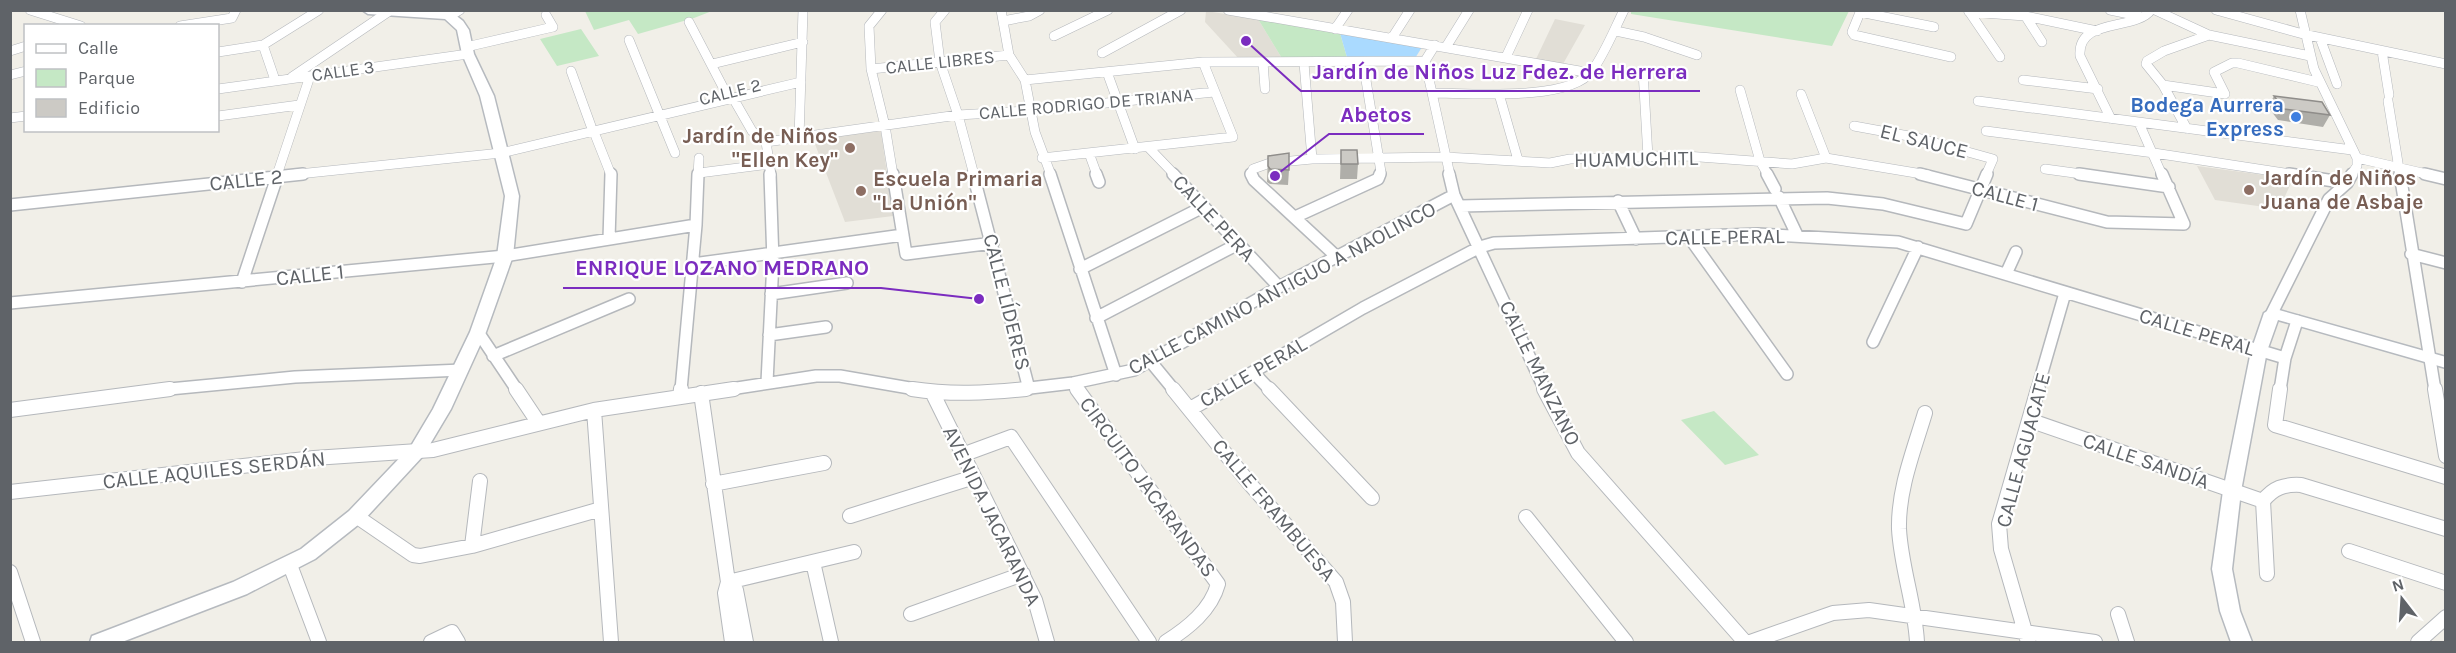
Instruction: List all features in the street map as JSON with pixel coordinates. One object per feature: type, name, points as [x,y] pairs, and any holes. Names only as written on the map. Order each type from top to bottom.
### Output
[{"type":"main road","points":[[100,642],[240,588],[290,565],[325,542],[356,516],[417,451],[462,370],[505,256],[512,196],[487,96],[467,50],[463,30],[450,12],[368,10]]},
{"type":"main road","points":[[2241,642],[2230,611],[2222,569],[2232,491],[2259,351],[2272,313],[2438,362]]},
{"type":"street","points":[[30,10],[75,24]]},
{"type":"street","points":[[193,24],[232,18],[236,10]]},
{"type":"street","points":[[219,52],[263,45],[319,10]]},
{"type":"street","points":[[799,138],[802,10]]},
{"type":"street","points":[[882,10],[869,26],[871,69],[885,126],[906,254],[993,243]]},
{"type":"street","name":"CALLE LÍDERES","points":[[945,10],[935,22],[940,62],[958,116],[993,243],[1029,388]]},
{"type":"street","points":[[1001,10],[1009,55],[1025,81],[1028,111],[1042,158],[1054,182],[1080,269],[1116,375]]},
{"type":"street","points":[[1003,21],[1029,16],[1040,10]]},
{"type":"street","points":[[1054,36],[1108,10]]},
{"type":"street","points":[[1102,53],[1181,10]]},
{"type":"street","points":[[1282,20],[1289,10]]},
{"type":"street","points":[[1335,29],[1348,10]]},
{"type":"street","points":[[1392,38],[1410,10]]},
{"type":"street","points":[[1446,47],[1469,10]]},
{"type":"street","points":[[1506,57],[1528,10]]},
{"type":"street","points":[[1432,93],[1552,92],[1591,73],[1616,31],[1624,10]]},
{"type":"street","points":[[2110,10],[2151,13],[2209,35],[2310,56]]},
{"type":"street","points":[[2216,10],[2303,34],[2445,64]]},
{"type":"street","points":[[2272,313],[2329,199],[2347,183],[2357,166],[2355,154],[2326,102],[2318,82],[2303,34],[2300,10]]},
{"type":"street","points":[[1229,11],[1591,73]]},
{"type":"street","points":[[1934,27],[1860,11],[1852,32],[1854,35],[1951,57]]},
{"type":"street","points":[[1969,11],[2024,14],[2097,31]]},
{"type":"street","points":[[1969,11],[2000,57]]},
{"type":"street","points":[[290,78],[388,12]]},
{"type":"street","points":[[2111,119],[2080,57],[2080,46],[2085,39],[2097,31],[2151,13]]},
{"type":"street","points":[[2024,14],[2042,42]]},
{"type":"street","name":"CALLE 3","points":[[219,89],[467,50],[553,27],[546,15]]},
{"type":"street","points":[[689,22],[752,131],[766,142],[770,164],[772,252],[767,382]]},
{"type":"street","points":[[1616,31],[1644,37],[1697,55]]},
{"type":"street","points":[[2187,129],[2163,85],[2146,64],[2147,61],[2164,51],[2209,35]]},
{"type":"street","points":[[2320,38],[2337,84]]},
{"type":"street","points":[[629,40],[675,153]]},
{"type":"street","points":[[712,64],[803,42]]},
{"type":"street","points":[[263,45],[275,80]]},
{"type":"street","points":[[1025,81],[1203,62],[1425,61],[1435,45]]},
{"type":"street","points":[[2382,51],[2401,169],[2411,254],[2438,362],[2445,456]]},
{"type":"street","name":"CALLE LIBRES","points":[[871,69],[1009,55]]},
{"type":"street","name":"CALLE MANZANO","points":[[1425,61],[1445,157],[1457,201],[1557,416],[1578,453],[1745,642]]},
{"type":"street","points":[[1042,158],[1135,150],[1233,136],[1203,62]]},
{"type":"street","points":[[1263,62],[1265,89]]},
{"type":"street","points":[[1337,257],[1295,217],[1378,179],[1381,172],[1363,62]]},
{"type":"street","points":[[1304,63],[1312,159]]},
{"type":"street","points":[[2163,85],[2224,94],[2226,92],[2214,72],[2232,63],[2318,82]]},
{"type":"street","points":[[1643,71],[1648,157]]},
{"type":"street","points":[[571,72],[611,173],[609,239]]},
{"type":"street","points":[[1107,72],[1135,150]]},
{"type":"street","points":[[242,282],[310,76]]},
{"type":"street","name":"CALLE 2","points":[[10,205],[481,155],[801,79]]},
{"type":"street","points":[[2023,80],[2098,89]]},
{"type":"street","points":[[1740,90],[1760,160],[1797,235]]},
{"type":"street","name":"CALLE RODRIGO DE TRIANA","points":[[766,142],[958,116],[1117,103],[1214,92]]},
{"type":"street","points":[[1499,94],[1518,160]]},
{"type":"street","points":[[1801,94],[1827,158]]},
{"type":"street","points":[[1978,100],[2355,154],[2445,180]]},
{"type":"street","points":[[219,116],[299,105]]},
{"type":"street","points":[[2139,123],[2169,187]]},
{"type":"street","name":"EL SAUCE","points":[[1854,126],[1914,137],[1993,159],[1982,190]]},
{"type":"street","points":[[1986,130],[2347,183]]},
{"type":"street","name":"CALLE PERA","points":[[1149,148],[1279,287]]},
{"type":"street","points":[[1089,153],[1099,182]]},
{"type":"street","name":"HUAMUCHITL","points":[[1295,217],[1251,175],[1253,169],[1288,160],[1378,157],[1445,157],[1550,163],[1570,159],[1648,157],[1760,160],[1792,164],[1827,158]]},
{"type":"street","points":[[680,396],[693,264],[699,158]]},
{"type":"street","name":"CALLE 1","points":[[1827,158],[1899,169],[2107,222],[2184,224],[2169,187]]},
{"type":"street","points":[[699,173],[770,164]]},
{"type":"street","points":[[2045,169],[2169,187]]},
{"type":"street","name":"CALLE CAMINO ANTIGUO A NAOLINCO","points":[[417,451],[447,447],[538,422],[594,410],[816,376],[840,376],[932,392],[980,394],[1073,383],[1116,375],[1151,362],[1279,287],[1337,257],[1457,201],[1618,201],[1777,193],[1857,200],[1966,224],[1982,190]]},
{"type":"street","points":[[1618,201],[1636,239]]},
{"type":"street","points":[[1080,269],[1203,207]]},
{"type":"street","name":"CALLE 1","points":[[10,303],[505,256],[696,225]]},
{"type":"street","points":[[693,264],[903,235]]},
{"type":"street","name":"CALLE PERAL","points":[[1190,410],[1363,308],[1480,247],[1494,243],[1797,235],[1879,240],[1918,247],[2285,358]]},
{"type":"street","points":[[1689,237],[1787,374]]},
{"type":"street","points":[[1096,318],[1238,244]]},
{"type":"street","points":[[1873,342],[1918,247]]},
{"type":"street","points":[[2006,274],[2016,252]]},
{"type":"street","points":[[2411,254],[2445,263]]},
{"type":"street","points":[[771,294],[847,283]]},
{"type":"street","name":"CALLE AGUACATE","points":[[2027,637],[2001,549],[1999,524],[2065,293]]},
{"type":"street","points":[[493,356],[629,299]]},
{"type":"street","points":[[2297,321],[2285,358],[2275,425],[2445,477]]},
{"type":"street","points":[[769,335],[826,327]]},
{"type":"street","points":[[478,332],[538,422]]},
{"type":"street","name":"CALLE FRAMBUESA","points":[[1151,362],[1250,484],[1336,582],[1343,602],[1345,642]]},
{"type":"street","points":[[10,410],[204,384],[295,377],[462,370]]},
{"type":"street","points":[[1253,372],[1372,498]]},
{"type":"street","name":"CIRCUITO JACARANDAS","points":[[1073,383],[1218,584],[1217,594],[1185,631],[1166,642]]},
{"type":"street","name":"AVENIDA JACARANDA","points":[[932,392],[1035,600],[1047,642]]},
{"type":"street","points":[[701,393],[728,582],[724,593],[732,642]]},
{"type":"street","points":[[594,410],[611,635]]},
{"type":"street","points":[[1917,642],[1917,618],[1901,538],[1899,515],[1925,413]]},
{"type":"street","name":"CALLE SANDÍA","points":[[2029,420],[2263,501]]},
{"type":"street","points":[[962,455],[1011,437],[1149,642]]},
{"type":"street","name":"CALLE AQUILES SERDÁN","points":[[10,492],[314,458],[417,451]]},
{"type":"street","points":[[713,484],[824,463]]},
{"type":"street","points":[[850,516],[974,477]]},
{"type":"street","points":[[472,546],[480,481]]},
{"type":"street","points":[[2267,573],[2263,501],[2272,489],[2289,483],[2301,484],[2445,529]]},
{"type":"street","points":[[356,516],[413,555],[427,556],[472,546],[601,509]]},
{"type":"street","points":[[1526,517],[1626,642]]},
{"type":"street","points":[[2349,551],[2445,583]]},
{"type":"street","points":[[728,582],[854,552]]},
{"type":"street","points":[[813,562],[831,642]]},
{"type":"street","points":[[290,565],[319,642]]},
{"type":"street","points":[[10,572],[33,642]]},
{"type":"street","points":[[911,614],[1023,574]]},
{"type":"street","points":[[728,582],[736,591],[746,642]]},
{"type":"street","points":[[1750,642],[1833,613],[1849,610],[1869,610],[2027,637],[2095,642]]},
{"type":"street","points":[[2118,614],[2127,642]]},
{"type":"street","points":[[2426,641],[2445,617]]},
{"type":"street","points":[[431,642],[452,632],[458,642]]},
{"type":"shaded area","points":[[1206,11],[1258,19],[1283,60],[1239,59],[1205,22]]},
{"type":"shaded area","points":[[1555,19],[1585,25],[1563,64],[1536,59]]},
{"type":"shaded area","name":"Escuela Primaria \"La Unión\"","points":[[881,131],[893,216],[845,222],[813,139]]},
{"type":"shaded area","name":"Jardín de Niños Juana de Asbaje","points":[[2197,166],[2293,179],[2279,209],[2215,200]]},
{"type":"green space","points":[[1631,10],[1849,11],[1832,46],[1631,14]]},
{"type":"green space","points":[[585,11],[712,11],[638,34],[629,20],[594,30]]},
{"type":"green space","points":[[1258,19],[1340,33],[1348,61],[1283,60]]},
{"type":"green space","points":[[581,29],[599,56],[557,66],[540,39]]},
{"type":"green space","points":[[1714,411],[1759,455],[1725,465],[1681,420]]},
{"type":"water","points":[[1340,33],[1422,47],[1414,60],[1348,61]]},
{"type":"building","points":[[2274,96],[2322,102],[2330,115],[2284,109]]},
{"type":"building","points":[[1341,150],[1357,150],[1358,164],[1341,164]]},
{"type":"building","points":[[1289,153],[1289,170],[1270,169],[1268,156]]},
{"type":"place","name":"Jardín de Niños Luz Fdez. de Herrera","points":[[1246,41]]},
{"type":"place","name":"Bodega Aurrera Express","points":[[2296,117]]},
{"type":"place","name":"Jardín de Niños \"Ellen Key\"","points":[[850,148]]},
{"type":"place","name":"Abetos","points":[[1275,176]]},
{"type":"place","name":"Jardín de Niños Juana de Asbaje","points":[[2249,190]]},
{"type":"place","name":"Escuela Primaria \"La Unión\"","points":[[861,191]]},
{"type":"place","name":"ENRIQUE LOZANO MEDRANO","points":[[979,299]]}]
